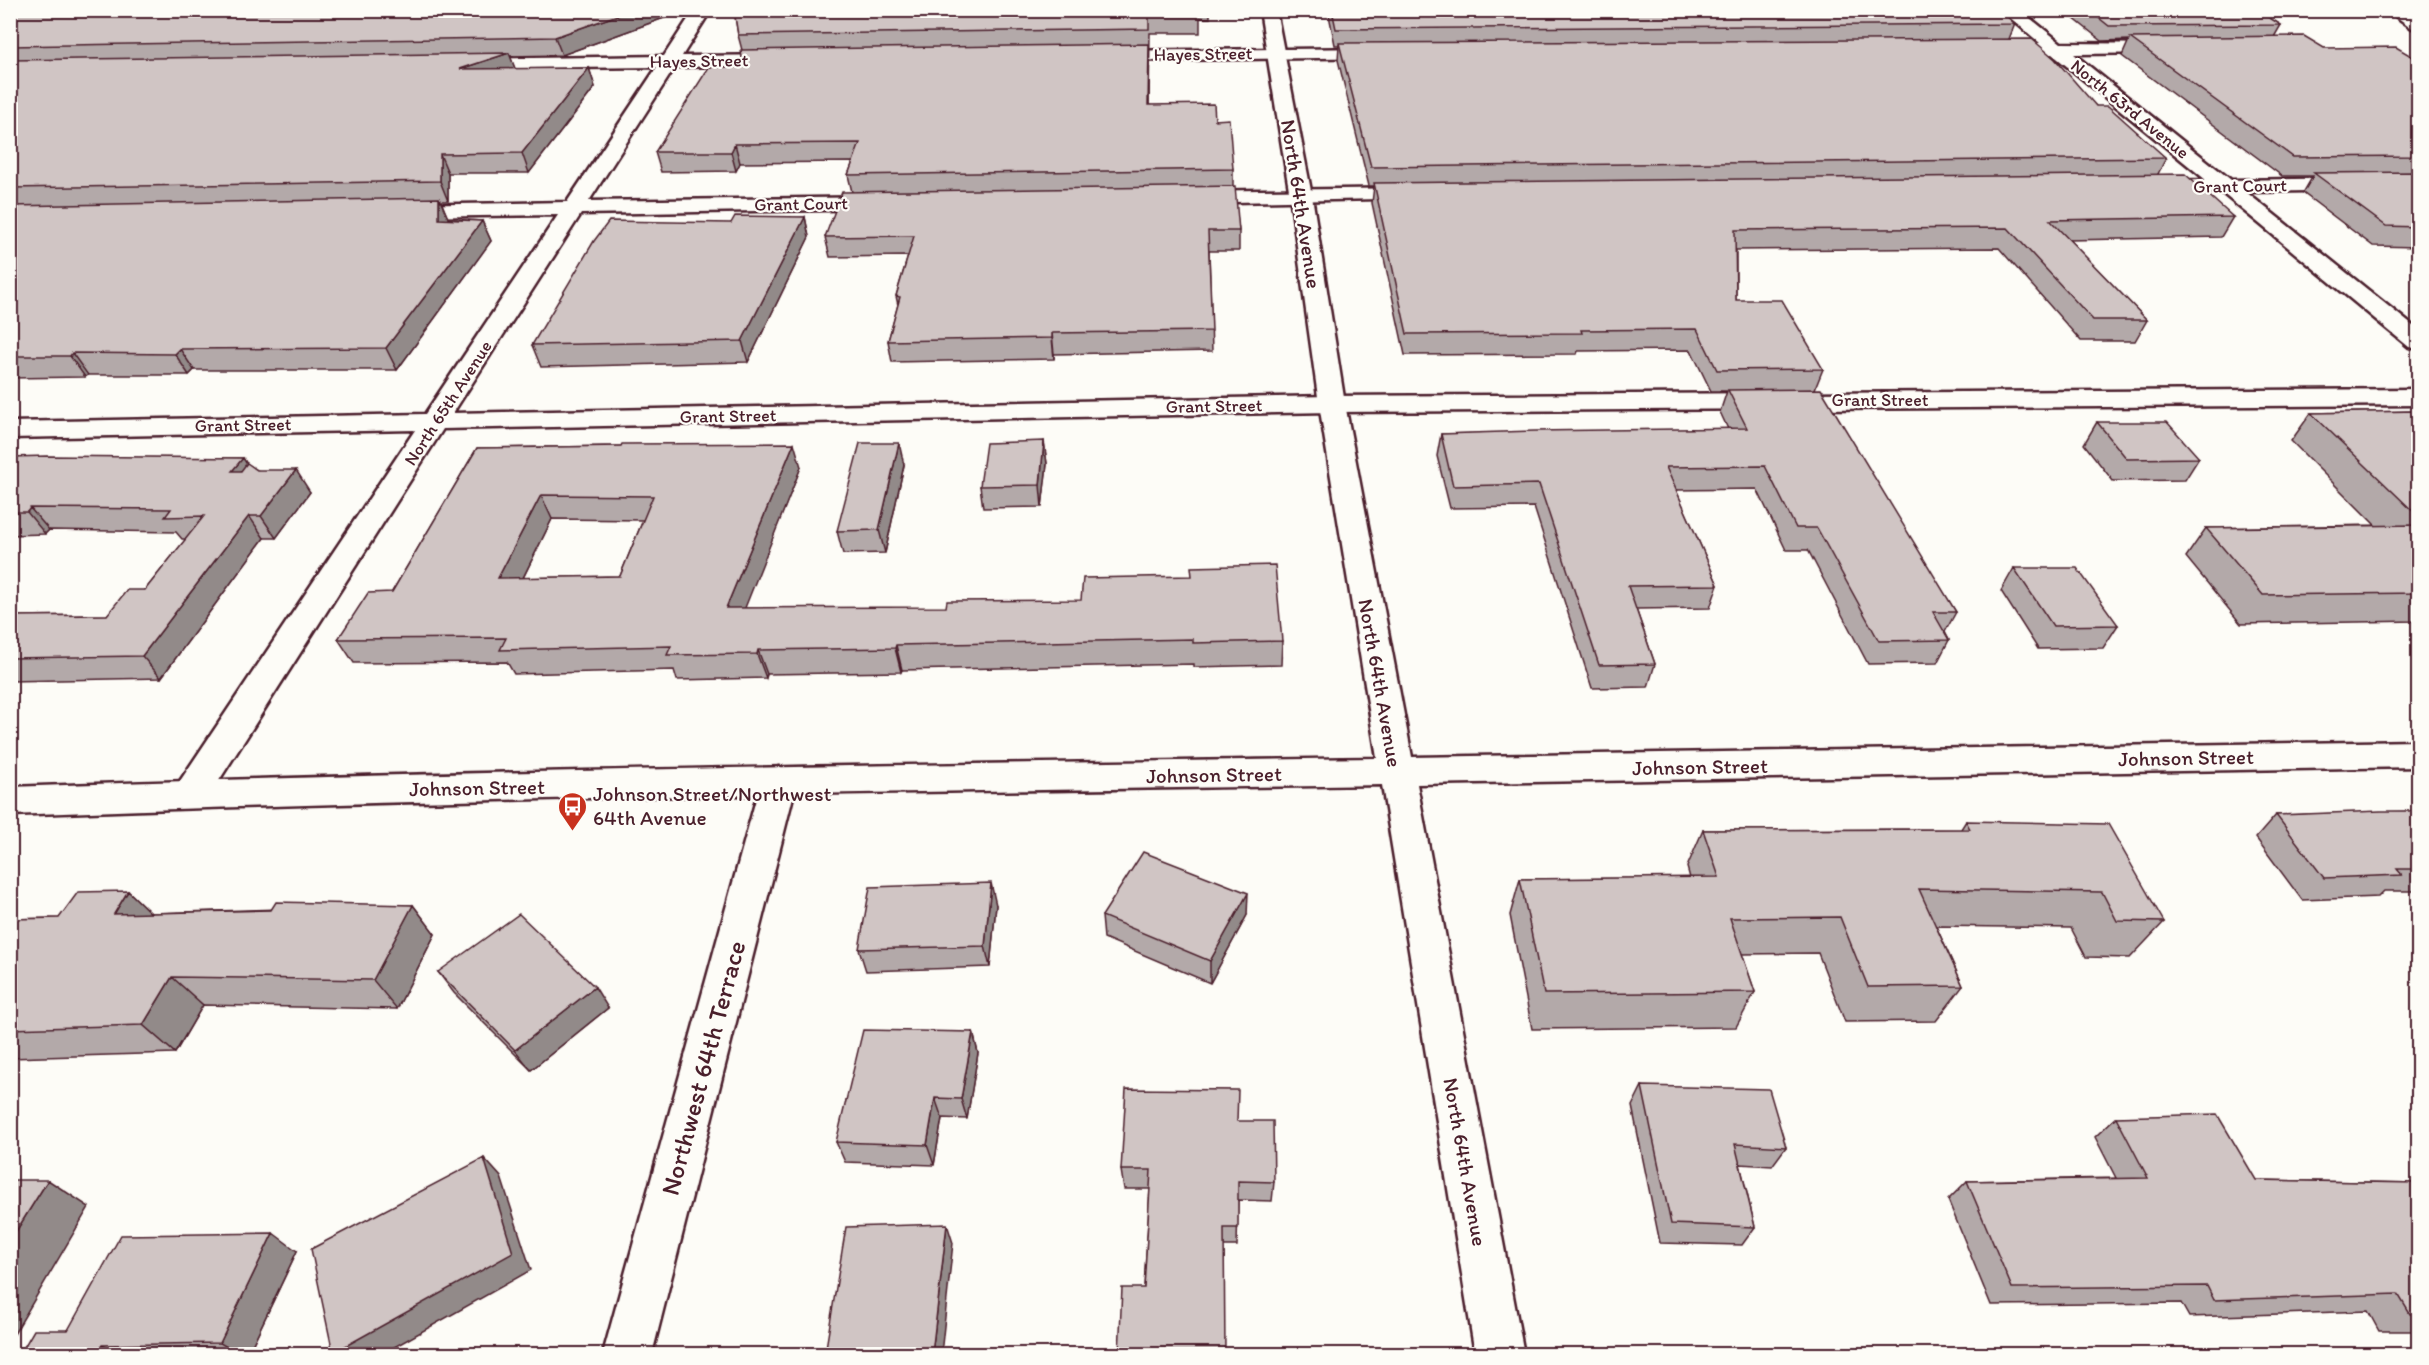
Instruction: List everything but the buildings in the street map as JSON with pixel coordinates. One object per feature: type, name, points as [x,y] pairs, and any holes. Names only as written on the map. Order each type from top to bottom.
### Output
[{"type":"main road","name":"North 65th Avenue","points":[[191,794],[437,421],[703,10]]},
{"type":"main road","name":"North 64th Avenue","points":[[1268,10],[1301,196],[1332,404],[1500,1354]]},
{"type":"main road","name":"North 63rd Avenue","points":[[2009,10],[2418,342]]},
{"type":"main road","points":[[2395,10],[2418,24]]},
{"type":"main road","points":[[1986,49],[2187,48]]},
{"type":"main road","name":"Hayes Street","points":[[1090,56],[1406,52]]},
{"type":"main road","name":"Hayes Street","points":[[454,64],[802,60]]},
{"type":"main road","name":"Grant Court","points":[[2134,187],[2418,183]]},
{"type":"main road","points":[[1172,197],[1440,194]]},
{"type":"main road","name":"Grant Court","points":[[381,211],[901,203]]},
{"type":"main road","name":"Grant Street","points":[[10,430],[1332,404],[2418,397]]},
{"type":"main road","name":"Johnson Street","points":[[10,801],[191,794],[779,782],[2418,754]]},
{"type":"main road","name":"Northwest 64th Terrace","points":[[627,1354],[779,782]]},
{"type":"place","name":"Johnson Street/Northwest 64th Avenue","points":[[572,832]]}]
